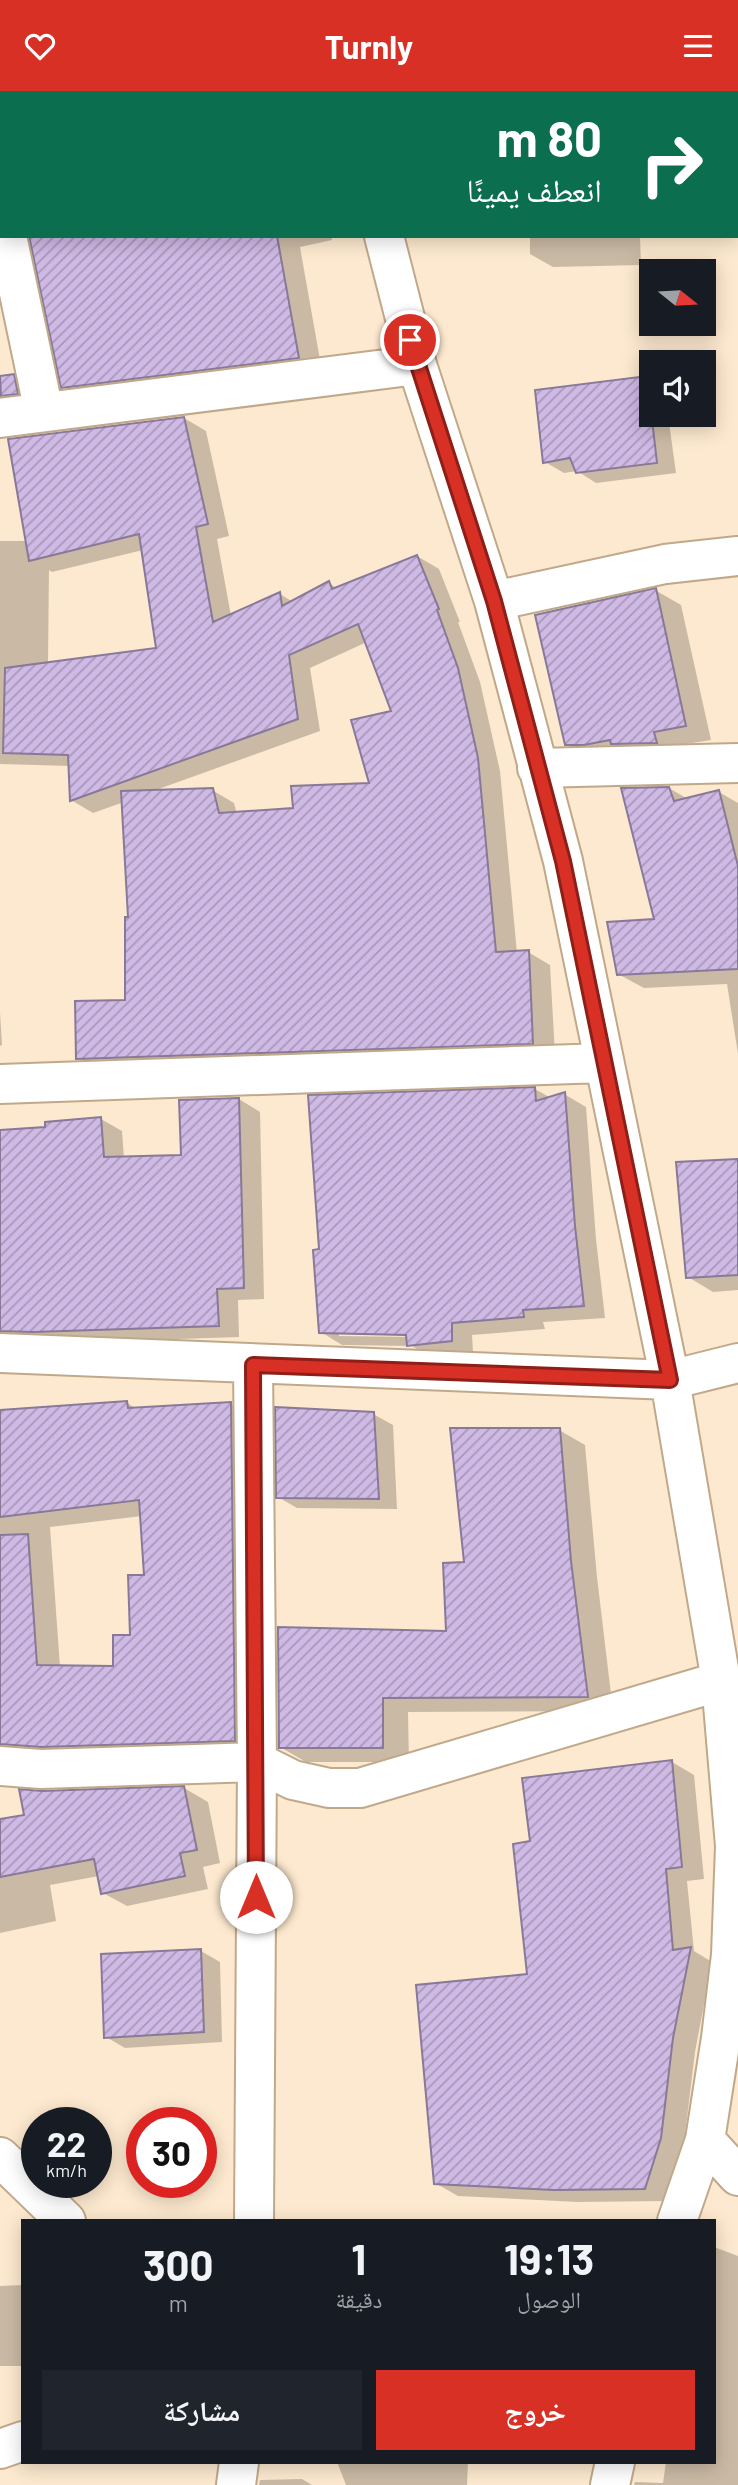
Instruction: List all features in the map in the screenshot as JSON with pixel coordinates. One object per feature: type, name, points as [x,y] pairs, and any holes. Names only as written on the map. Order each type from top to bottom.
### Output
[{"type":"street","points":[[7,238],[44,412]]},
{"type":"street","points":[[385,238],[417,365],[494,601],[563,861],[670,1380],[721,1681],[736,1846],[731,1955],[705,2140],[678,2219]]},
{"type":"street","points":[[0,418],[417,365]]},
{"type":"street","points":[[494,601],[664,564],[738,556]]},
{"type":"street","points":[[537,768],[738,763]]},
{"type":"street","points":[[0,1084],[604,1063]]},
{"type":"street","points":[[0,1353],[670,1380],[738,1363]]},
{"type":"street","points":[[253,1365],[257,1762],[254,2219]]},
{"type":"street","points":[[0,1766],[41,1769],[257,1762],[293,1780],[328,1788],[360,1788],[721,1681]]},
{"type":"street","points":[[705,2140],[738,2176]]},
{"type":"street","points":[[0,2157],[64,2219]]},
{"type":"street","points":[[0,2449],[21,2442]]},
{"type":"street","points":[[236,2485],[239,2464]]},
{"type":"street","points":[[610,2485],[615,2464]]},
{"type":"building","points":[[29,238],[277,238],[299,358],[61,388]]},
{"type":"building","points":[[14,374],[18,394],[1,396],[0,376]]},
{"type":"building","points":[[639,377],[639,427],[653,427],[657,463],[576,473],[570,458],[543,463],[535,390]]},
{"type":"building","points":[[184,417],[208,524],[196,527],[213,622],[280,592],[282,606],[329,581],[332,589],[417,555],[439,609],[437,610],[458,668],[478,758],[496,952],[529,950],[533,1044],[76,1059],[75,1001],[125,1000],[125,917],[128,917],[121,791],[213,788],[219,813],[293,808],[291,786],[369,783],[351,720],[391,711],[358,624],[289,655],[298,719],[70,801],[68,755],[3,753],[5,668],[156,648],[139,534],[29,561],[8,439]]},
{"type":"building","points":[[656,588],[686,726],[654,732],[657,743],[611,744],[610,740],[565,745],[535,615]]},
{"type":"building","points":[[669,787],[674,801],[719,790],[738,866],[738,969],[617,975],[607,922],[654,919],[621,788]]},
{"type":"building","points":[[535,1087],[536,1101],[565,1092],[584,1306],[523,1310],[524,1317],[452,1323],[452,1341],[407,1346],[406,1335],[319,1333],[313,1250],[319,1249],[308,1095]]},
{"type":"building","points":[[239,1098],[244,1288],[217,1289],[219,1326],[0,1331],[0,1130],[45,1127],[45,1122],[101,1117],[104,1157],[181,1155],[179,1100]]},
{"type":"building","points":[[738,1159],[738,1275],[686,1278],[676,1162]]},
{"type":"building","points":[[127,1401],[128,1408],[231,1402],[235,1741],[41,1747],[0,1744],[0,1535],[28,1534],[37,1665],[113,1666],[113,1635],[130,1635],[128,1575],[144,1575],[139,1500],[0,1517],[0,1410]]},
{"type":"building","points":[[275,1407],[374,1412],[379,1499],[276,1498]]},
{"type":"building","points":[[450,1428],[560,1428],[571,1561],[588,1697],[383,1698],[383,1748],[279,1748],[278,1627],[446,1631],[443,1563],[464,1562]]},
{"type":"building","points":[[672,1760],[682,1867],[666,1869],[673,1950],[691,1947],[673,2038],[661,2138],[645,2189],[554,2190],[434,2184],[416,1985],[527,1974],[513,1844],[530,1841],[522,1778]]},
{"type":"building","points":[[184,1786],[197,1850],[180,1853],[185,1876],[101,1894],[94,1859],[0,1877],[0,1819],[24,1815],[19,1789],[42,1791]]},
{"type":"building","points":[[201,1949],[204,2032],[104,2038],[101,1954]]},
{"type":"route","points":[[256,1897],[253,1365],[670,1380],[563,861],[494,601],[410,340]]}]
